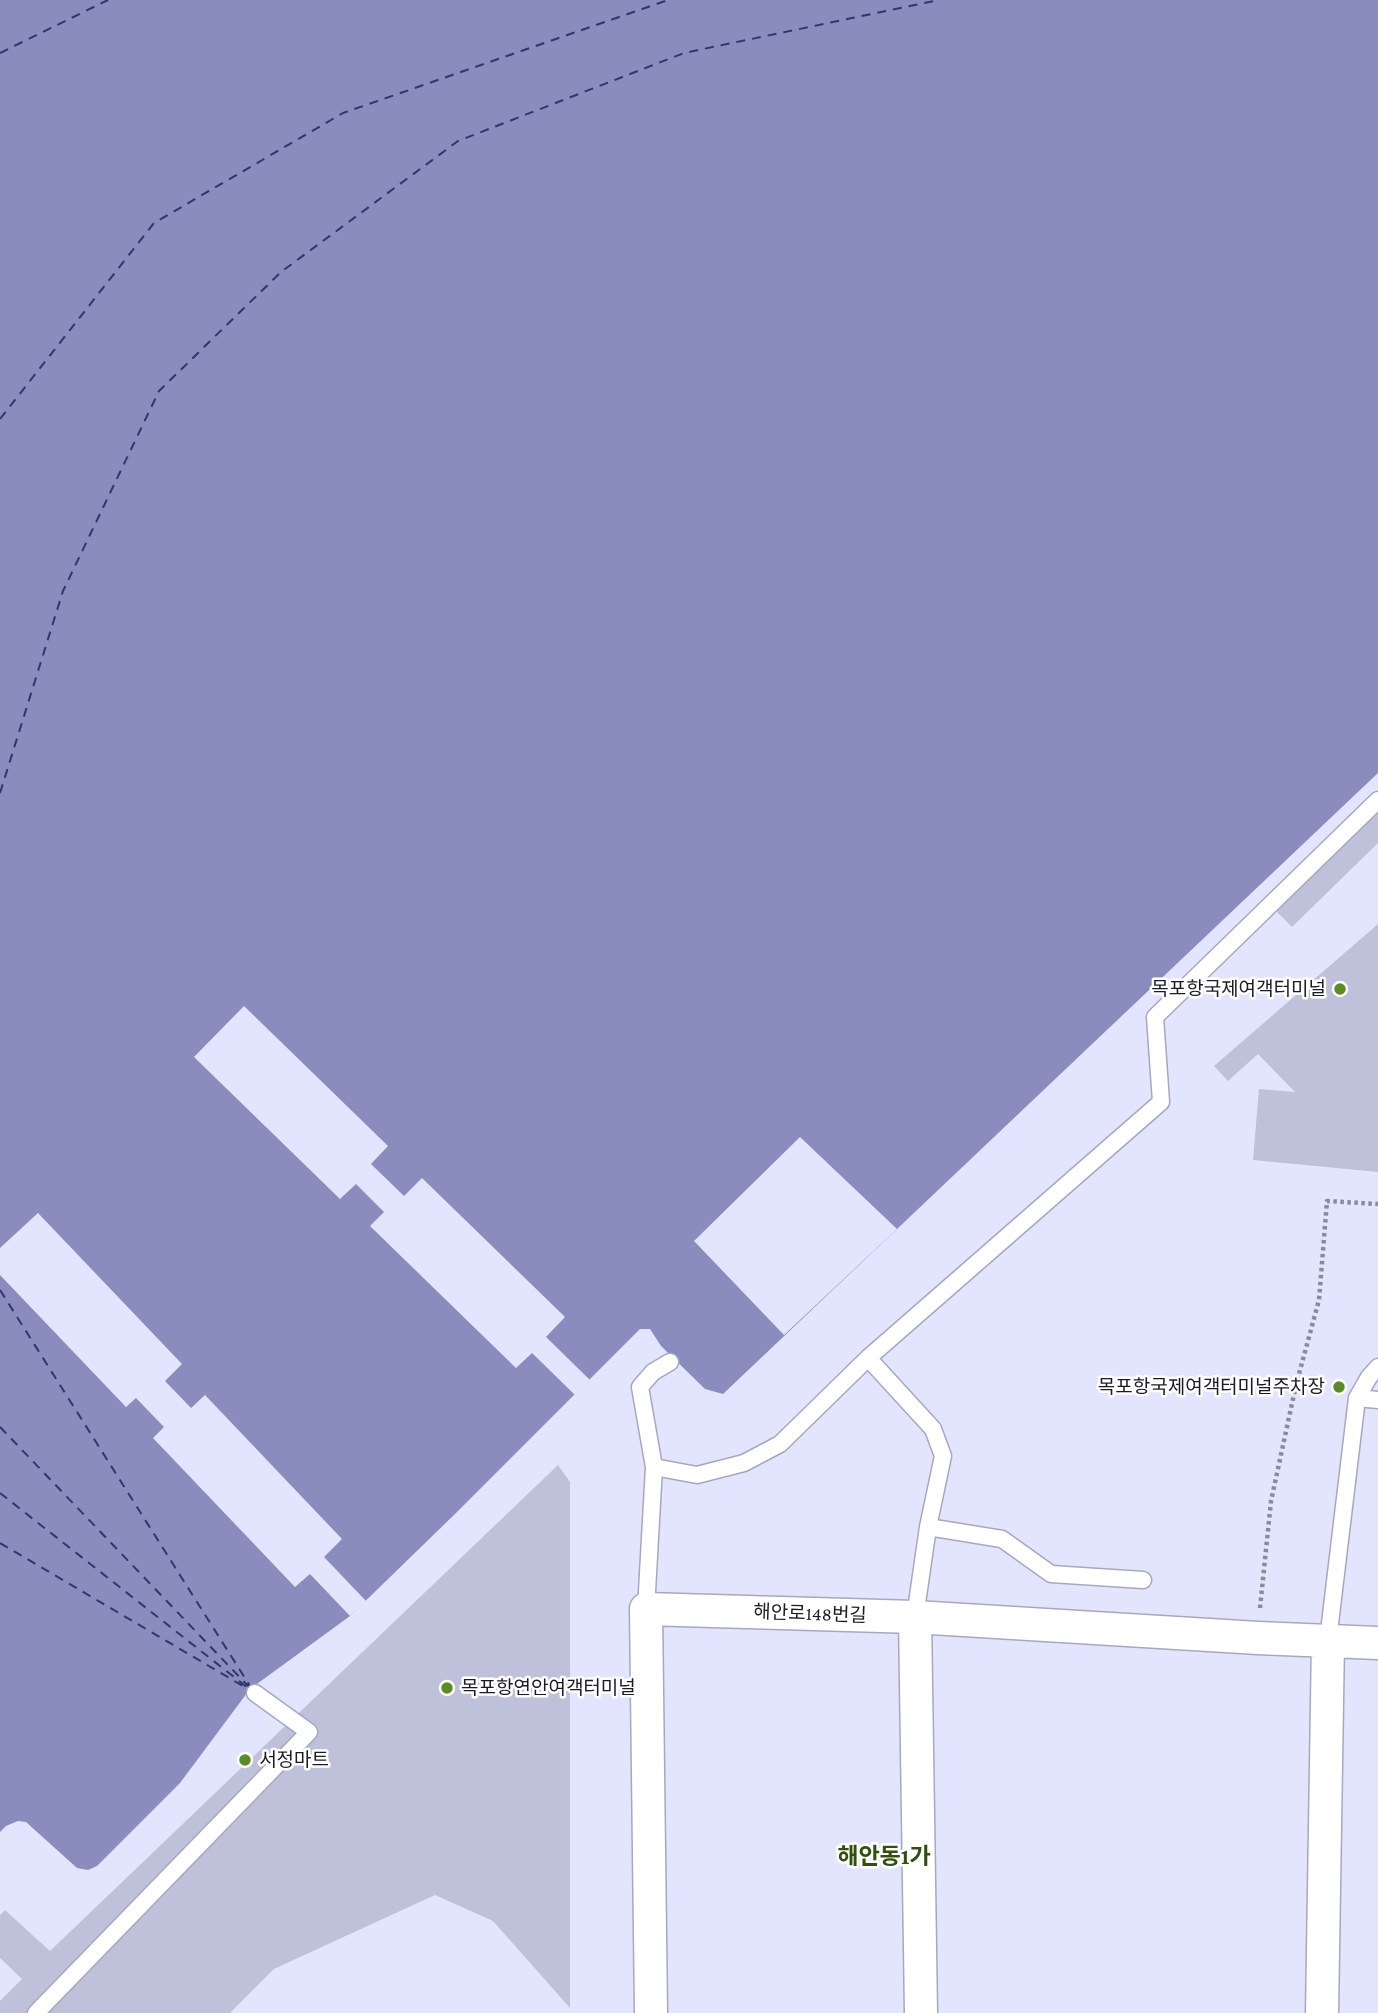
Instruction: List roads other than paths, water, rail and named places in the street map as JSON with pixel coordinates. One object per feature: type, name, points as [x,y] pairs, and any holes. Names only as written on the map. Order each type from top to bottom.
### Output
[{"type":"street","name":"해안로148번길","points":[[646,1609],[915,1617],[1378,1643]]},
{"type":"street","points":[[646,1609],[651,2013]]},
{"type":"street","points":[[915,1617],[921,2013]]},
{"type":"street","points":[[1322,2013],[1328,1640]]},
{"type":"lane","points":[[654,1467],[697,1475],[744,1463],[780,1444],[868,1358],[1161,1102],[1155,1017],[1378,800]]},
{"type":"lane","points":[[868,1358],[933,1429],[943,1456],[928,1527],[915,1617]]},
{"type":"lane","points":[[646,1609],[654,1467],[640,1387],[653,1372],[670,1362]]},
{"type":"lane","points":[[1328,1640],[1357,1398],[1378,1367]]},
{"type":"lane","points":[[1357,1398],[1378,1400]]},
{"type":"lane","points":[[928,1527],[1002,1539],[1051,1574],[1143,1580]]},
{"type":"lane","points":[[36,2013],[309,1732],[255,1693]]},
{"type":"water","points":[[0,0],[1378,0],[1378,773],[723,1394],[705,1389],[661,1346],[650,1329],[640,1329],[350,1616],[250,1689],[180,1783],[97,1866],[88,1870],[77,1868],[26,1822],[18,1821],[0,1832]]},
{"type":"place","name":"목포항국제여객터미널","points":[[1340,989]]},
{"type":"place","name":"목포항국제여객터미널주차장","points":[[1339,1387]]},
{"type":"place","name":"목포항연안여객터미널","points":[[447,1688]]},
{"type":"place","name":"서정마트","points":[[245,1760]]},
{"type":"district","name":"해안동1가","points":[[884,1857]]}]
